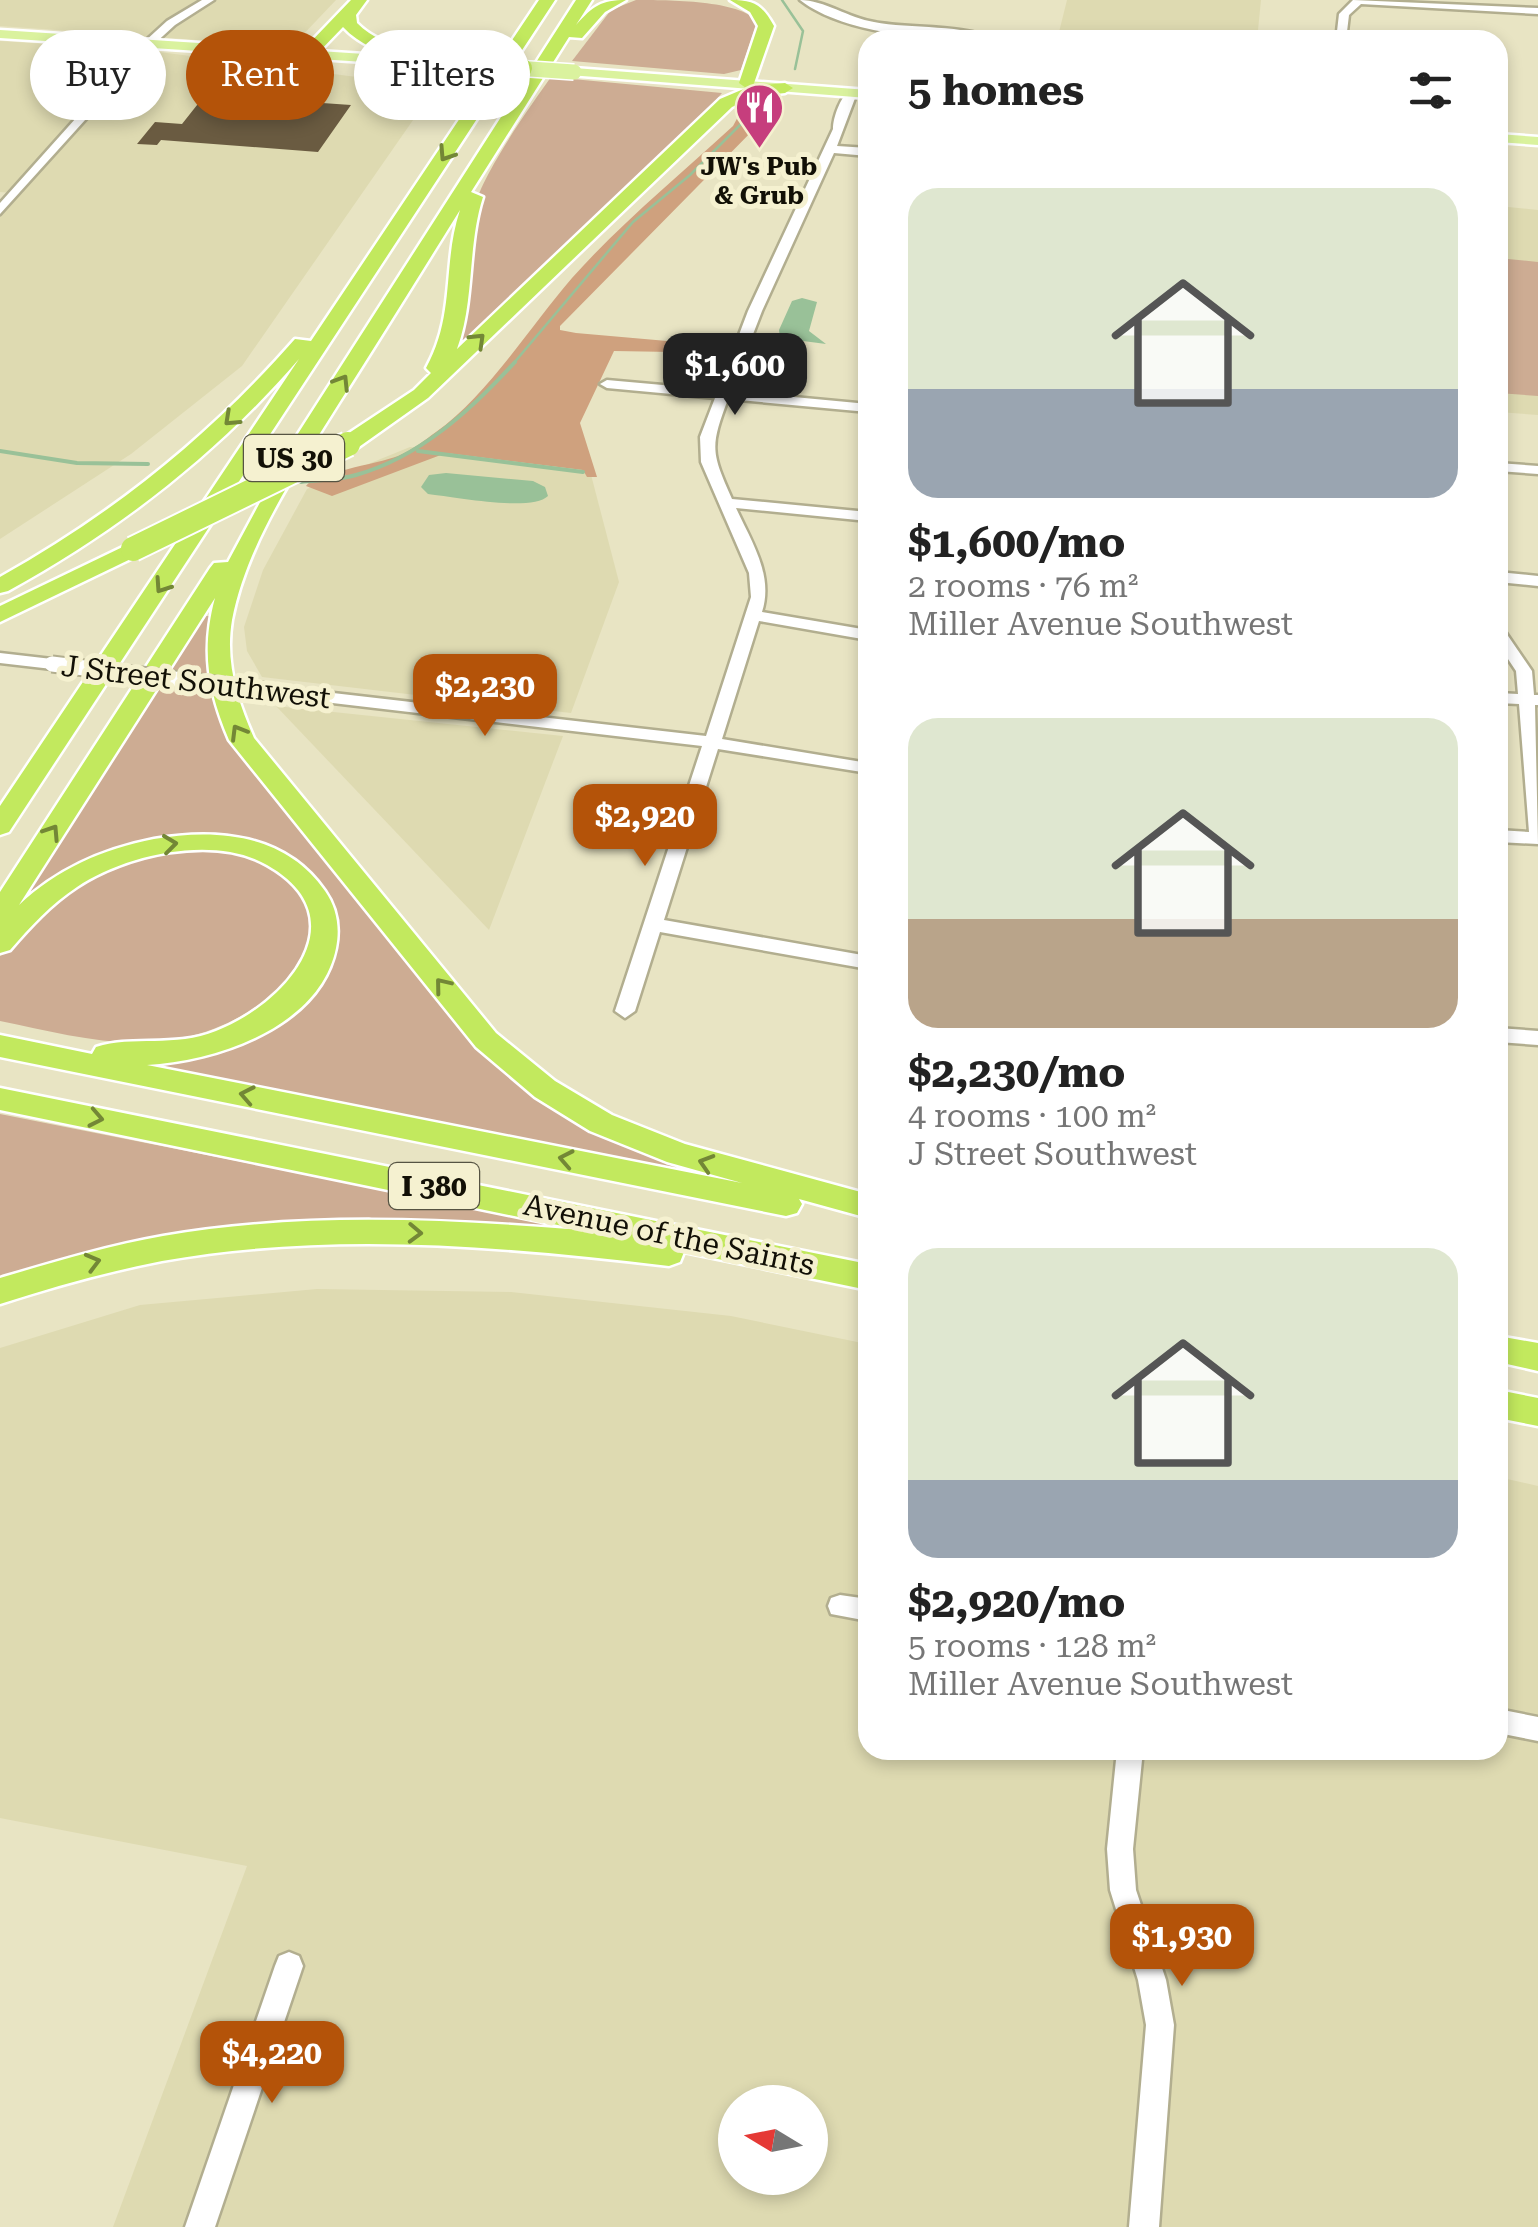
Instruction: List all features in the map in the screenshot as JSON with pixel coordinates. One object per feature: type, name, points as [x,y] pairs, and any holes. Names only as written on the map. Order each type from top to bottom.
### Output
[{"type":"highway","points":[[323,30],[347,0]]},
{"type":"highway","points":[[331,30],[360,0]]},
{"type":"highway","points":[[355,30],[349,24],[348,14],[360,0]]},
{"type":"highway","points":[[521,30],[525,9],[522,0]]},
{"type":"highway","name":"US 30","points":[[527,30],[547,0]]},
{"type":"highway","name":"US 30","points":[[530,86],[584,0]]},
{"type":"highway","points":[[530,91],[588,20],[618,0]]},
{"type":"highway","points":[[738,0],[756,9],[766,26],[747,83]]},
{"type":"highway","points":[[747,83],[773,34],[773,12],[760,0]]},
{"type":"highway","points":[[715,81],[730,89],[726,104]]},
{"type":"highway","points":[[0,615],[348,444],[445,372],[726,104],[754,91],[785,88]]},
{"type":"highway","name":"US 30","points":[[0,826],[469,120]]},
{"type":"highway","name":"US 30","points":[[0,914],[509,120]]},
{"type":"highway","points":[[405,404],[444,354],[457,326],[462,224],[501,133]]},
{"type":"highway","points":[[0,586],[110,518],[197,451],[278,372],[389,242]]},
{"type":"highway","points":[[303,443],[236,566],[219,614],[216,668],[220,691],[242,740],[486,1040],[545,1089],[601,1123],[678,1154],[858,1203]]},
{"type":"highway","points":[[0,942],[76,874],[130,851],[193,842],[253,850],[295,872],[320,905],[324,925],[318,958],[298,992],[270,1015],[208,1045],[130,1056],[3,1046]]},
{"type":"highway","name":"Avenue of the Saints","points":[[3,1046],[858,1218]]},
{"type":"highway","name":"Avenue of the Saints","points":[[0,1099],[858,1276]]},
{"type":"highway","points":[[0,1292],[116,1256],[191,1241],[369,1232],[542,1240],[858,1277]]},
{"type":"highway","points":[[1508,1351],[1538,1357]]},
{"type":"highway","points":[[1508,1406],[1538,1412]]},
{"type":"main road","points":[[0,34],[30,36]]},
{"type":"main road","points":[[530,69],[858,93]]},
{"type":"main road","points":[[747,83],[770,80],[858,91]]},
{"type":"main road","points":[[1508,136],[1538,138]]},
{"type":"street","points":[[163,30],[210,0]]},
{"type":"street","points":[[805,0],[836,16],[861,23],[915,30]]},
{"type":"street","points":[[1342,30],[1344,14],[1359,0],[1538,11]]},
{"type":"street","points":[[839,129],[838,120],[851,93]]},
{"type":"street","points":[[625,1011],[760,585],[705,450],[755,311],[839,129],[858,102]]},
{"type":"street","points":[[0,210],[80,120]]},
{"type":"street","points":[[830,149],[858,151]]},
{"type":"street","points":[[607,384],[858,407]]},
{"type":"street","points":[[1508,467],[1538,470]]},
{"type":"street","points":[[727,502],[858,516]]},
{"type":"street","points":[[1508,578],[1538,581]]},
{"type":"street","points":[[752,615],[858,633]]},
{"type":"street","points":[[1508,648],[1524,671],[1532,699],[1538,835],[1508,836]]},
{"type":"street","name":"J Street Southwest","points":[[0,658],[710,742],[858,766]]},
{"type":"street","points":[[652,924],[858,961]]},
{"type":"street","points":[[1508,1035],[1538,1038]]},
{"type":"street","points":[[840,1606],[858,1609]]},
{"type":"street","points":[[1508,1723],[1538,1728]]},
{"type":"street","points":[[1129,1760],[1120,1850],[1123,1890],[1152,1980],[1160,2025],[1144,2227]]},
{"type":"street","points":[[200,2227],[289,1966]]},
{"type":"shaded area","points":[[0,0],[336,0],[308,30],[186,30],[186,39],[166,38],[166,30],[0,26]]},
{"type":"shaded area","points":[[636,0],[720,5],[749,15],[757,22],[741,70],[724,74],[572,61],[611,10]]},
{"type":"shaded area","points":[[1067,0],[1261,0],[1258,30],[1060,30]]},
{"type":"shaded area","points":[[0,41],[30,43],[30,120],[166,120],[166,53],[186,55],[186,120],[334,120],[334,74],[354,77],[354,120],[413,120],[242,366],[131,454],[0,539],[0,210],[13,193],[0,192]]},
{"type":"shaded area","points":[[551,77],[722,93],[686,134],[455,352],[477,198],[522,120],[530,120],[530,108]]},
{"type":"shaded area","points":[[764,98],[774,103],[770,113],[560,326],[560,330],[576,333],[690,343],[672,352],[614,351],[580,423],[597,477],[587,477],[583,470],[446,453],[332,496],[306,486],[321,477],[403,454],[455,417],[491,380],[591,258],[733,126],[746,102]]},
{"type":"shaded area","points":[[1508,207],[1538,210],[1538,415],[1508,413]]},
{"type":"shaded area","points":[[1508,259],[1538,262],[1538,396],[1508,394]]},
{"type":"shaded area","points":[[802,298],[817,302],[809,331],[826,344],[780,338],[779,330],[792,301]]},
{"type":"shaded area","points":[[410,447],[589,467],[619,582],[571,713],[262,677],[247,651],[244,627],[263,570],[307,489]]},
{"type":"shaded area","points":[[429,475],[533,481],[545,487],[548,496],[526,503],[492,502],[428,494],[421,487]]},
{"type":"shaded area","points":[[204,616],[210,616],[206,647],[209,676],[228,734],[491,1055],[721,1174],[719,1178],[152,1065],[283,1013],[328,900],[317,879],[296,861],[263,844],[168,837],[27,903],[21,902]]},
{"type":"shaded area","points":[[276,706],[563,736],[489,930]]},
{"type":"shaded area","points":[[209,849],[261,861],[294,882],[309,910],[308,940],[293,971],[265,1000],[228,1023],[182,1038],[136,1043],[91,1039],[0,1021],[0,956],[47,910],[91,877],[116,866],[143,857]]},
{"type":"shaded area","points":[[0,1114],[591,1231],[319,1223],[0,1283]]},
{"type":"shaded area","points":[[317,1289],[511,1292],[731,1316],[858,1342],[858,1760],[1508,1760],[1508,1479],[1538,1486],[1538,2227],[113,2227],[247,1866],[0,1818],[0,1348],[140,1305]]},
{"type":"building","points":[[334,104],[351,105],[318,152],[161,140],[157,145],[137,144],[155,122],[182,124],[186,119],[334,120]]},
{"type":"waterway","points":[[782,0],[803,31],[795,69]]},
{"type":"waterway","points":[[513,364],[633,222],[690,175],[764,101]]},
{"type":"waterway","points":[[301,482],[349,477],[402,456],[443,430],[515,362]]},
{"type":"waterway","points":[[0,451],[77,463],[148,464]]},
{"type":"waterway","points":[[418,451],[583,472]]},
{"type":"place","name":"JW's Pub & Grub","points":[[759,150]]}]
